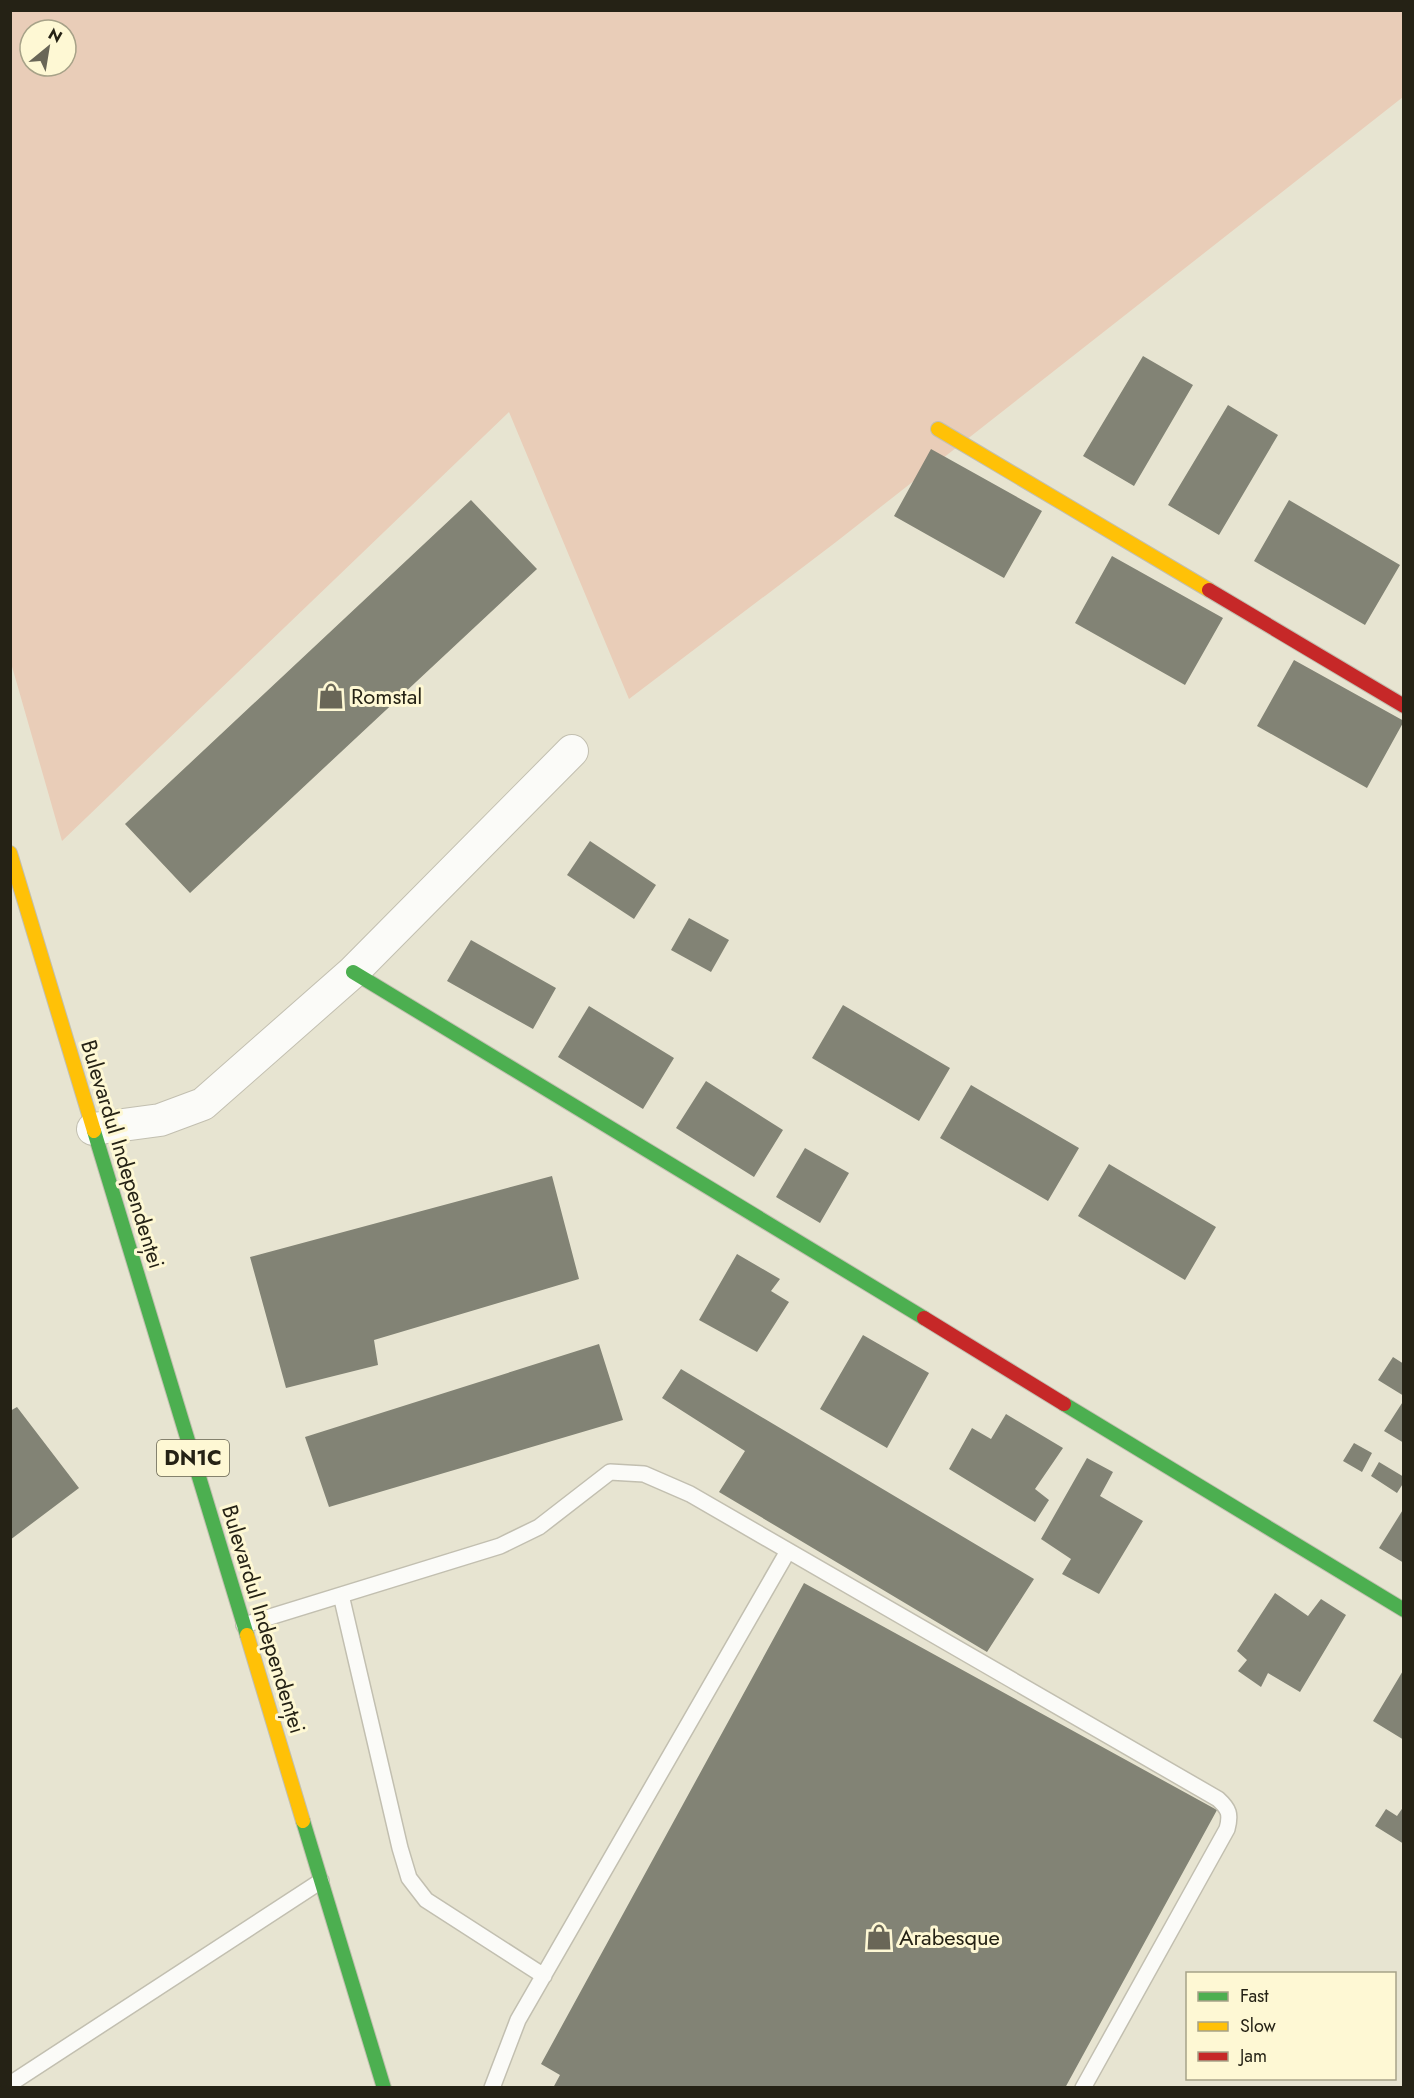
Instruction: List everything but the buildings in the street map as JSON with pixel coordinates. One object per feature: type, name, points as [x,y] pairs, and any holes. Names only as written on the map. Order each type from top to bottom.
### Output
[{"type":"main road","points":[[938,429],[1404,706]]},
{"type":"main road","name":"Bulevardul Independenței","points":[[10,853],[384,2088]]},
{"type":"main road","points":[[353,972],[1404,1610]]},
{"type":"street","points":[[93,1129],[160,1120],[203,1104],[353,972],[572,751]]},
{"type":"lane","points":[[244,1625],[500,1546],[539,1527],[610,1472],[644,1474],[690,1494],[1218,1799],[1227,1807],[1230,1817],[1227,1829],[1083,2088]]},
{"type":"lane","points":[[492,2088],[518,2020],[788,1551]]},
{"type":"lane","points":[[341,1595],[409,1878],[426,1900],[544,1976]]},
{"type":"lane","points":[[10,2084],[321,1881]]},
{"type":"shaded area","points":[[11,11],[1403,11],[1403,97],[836,542],[629,699],[509,412],[62,841],[11,663]]},
{"type":"traffic: fast","points":[[353,972],[924,1318]]},
{"type":"traffic: fast","points":[[94,1131],[247,1635]]},
{"type":"traffic: fast","points":[[1064,1404],[1404,1610]]},
{"type":"traffic: fast","points":[[303,1821],[384,2088]]},
{"type":"traffic: slow","points":[[938,429],[1209,590]]},
{"type":"traffic: slow","points":[[10,853],[94,1131]]},
{"type":"traffic: slow","points":[[247,1635],[303,1821]]},
{"type":"traffic: jam","points":[[1209,590],[1404,706]]},
{"type":"traffic: jam","points":[[924,1318],[1064,1404]]},
{"type":"place","name":"Romstal","points":[[331,696]]},
{"type":"place","name":"Arabesque","points":[[879,1937]]}]
